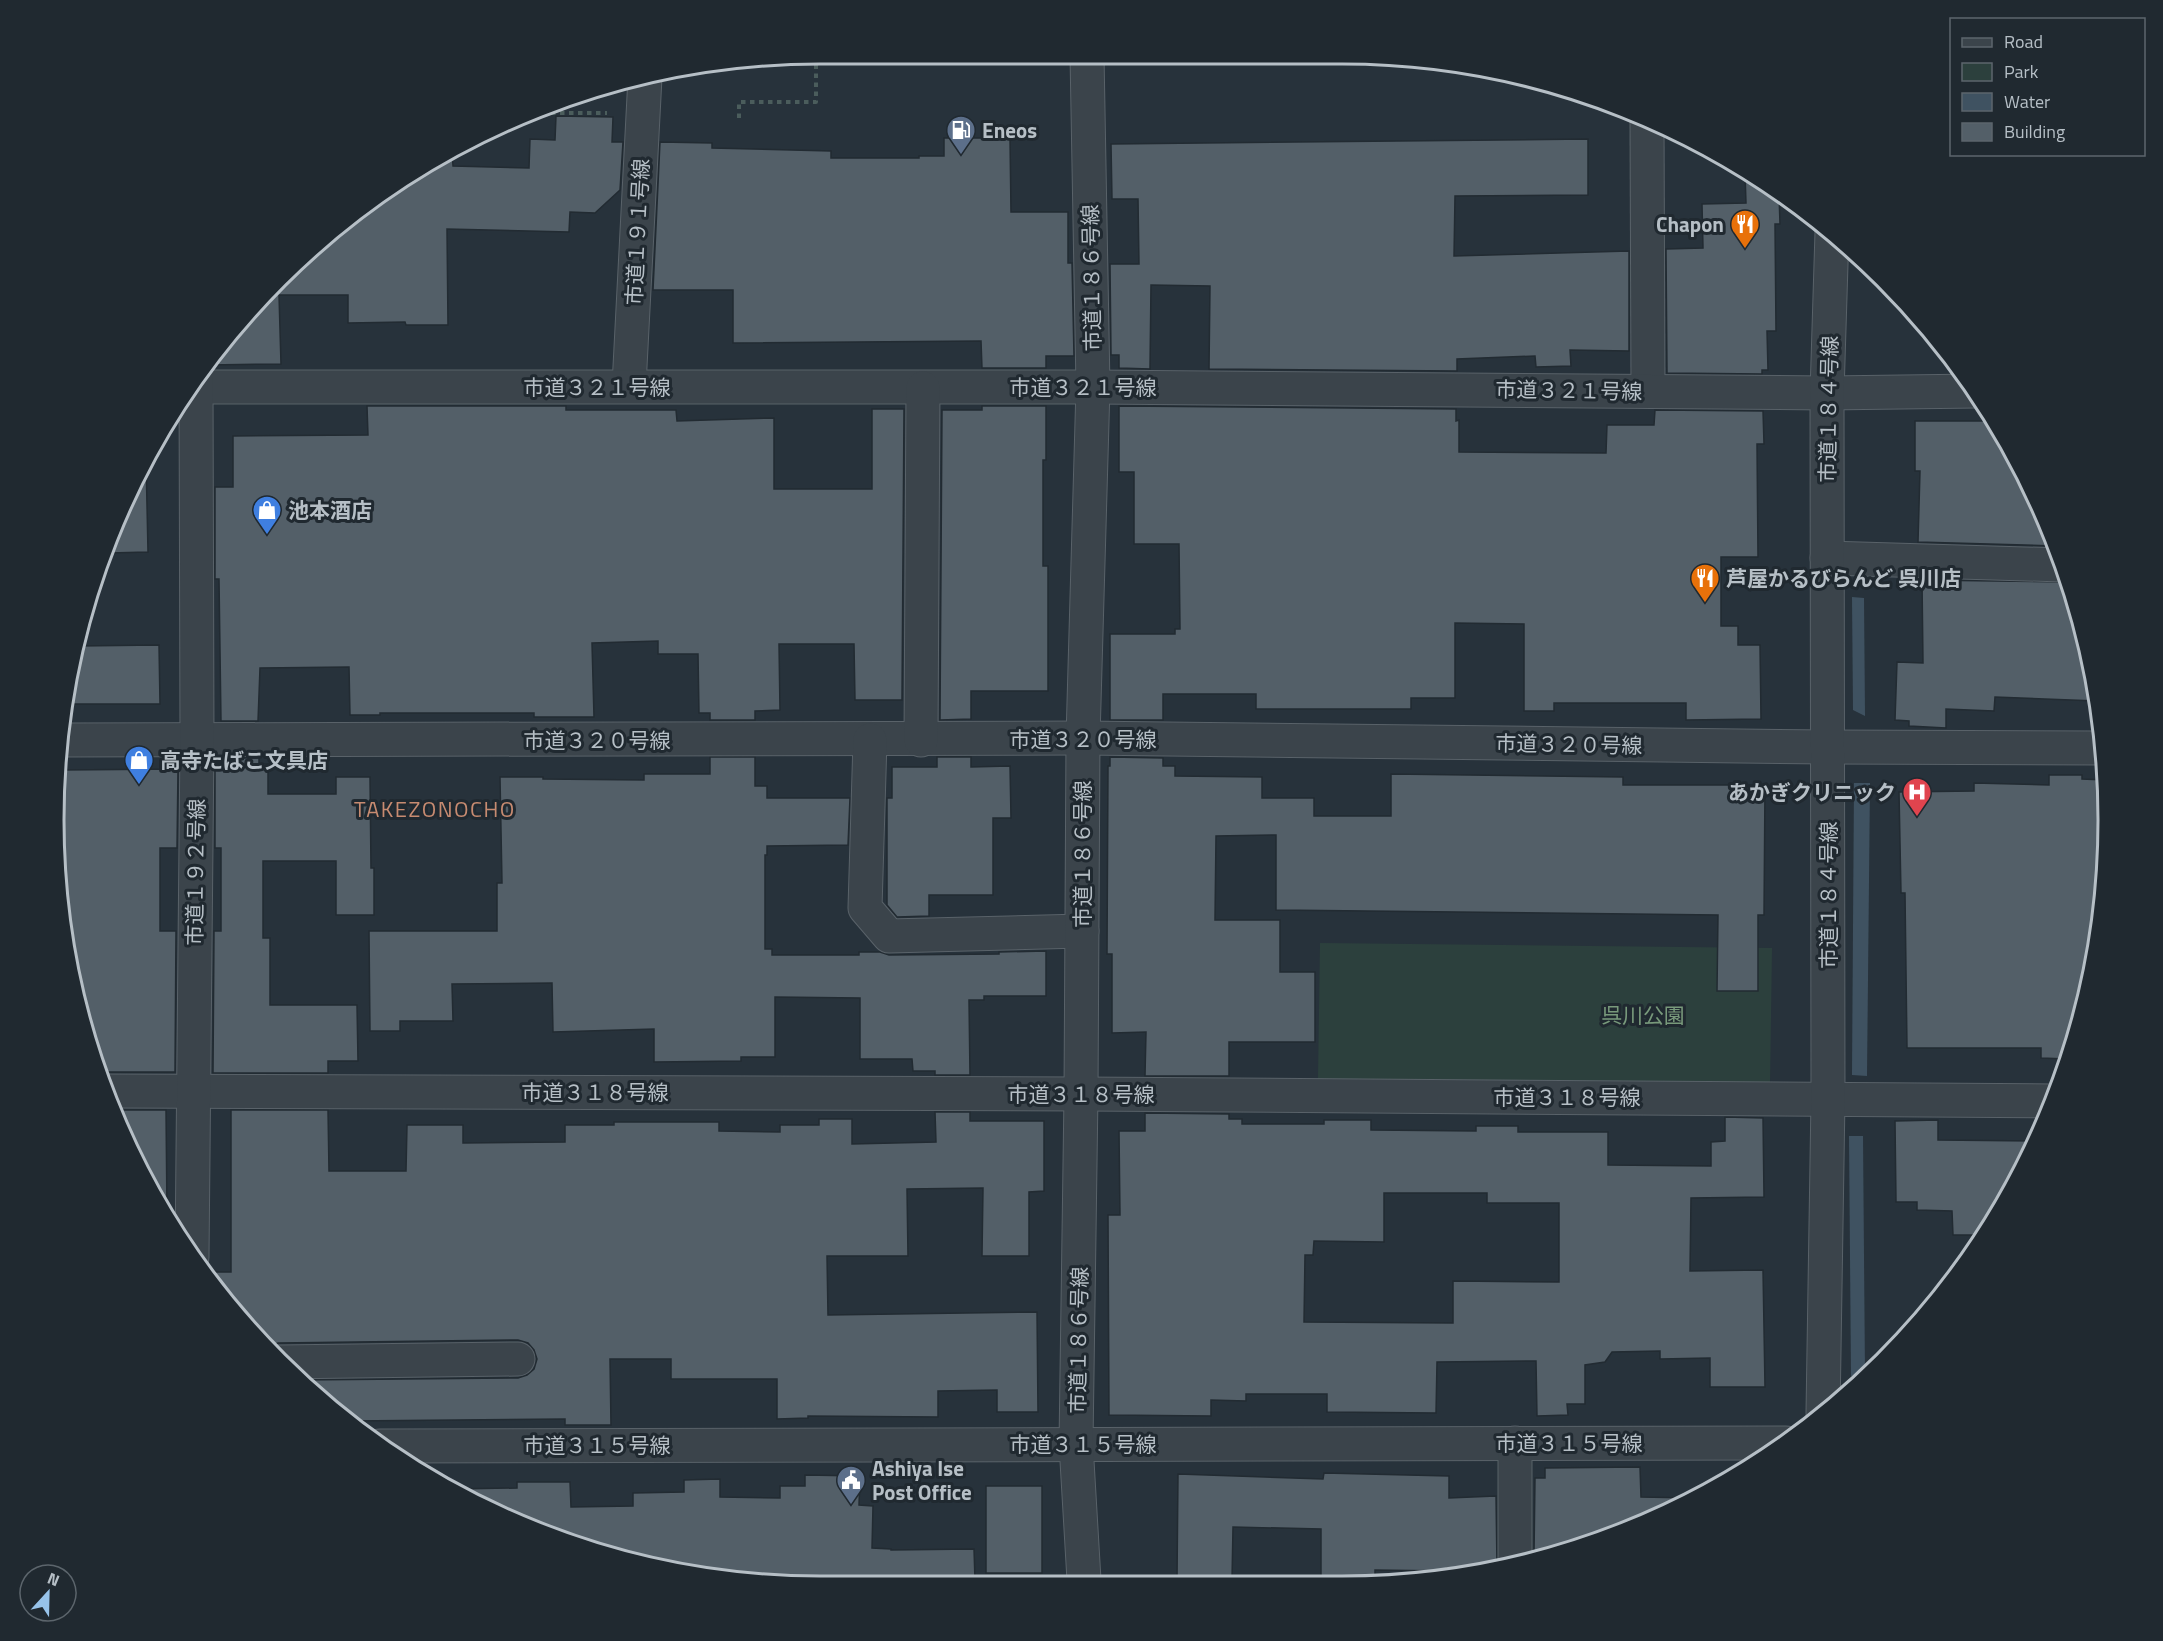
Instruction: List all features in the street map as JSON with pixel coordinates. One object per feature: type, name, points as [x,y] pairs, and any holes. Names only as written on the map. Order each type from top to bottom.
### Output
[{"type":"street","name":"市道１８６号線","points":[[1084,1576],[1076,1444],[1083,738],[1093,387],[1087,64]]},
{"type":"street","name":"市道１９１号線","points":[[629,386],[645,86]]},
{"type":"street","points":[[1647,129],[1648,391]]},
{"type":"street","name":"市道１８４号線","points":[[1823,1404],[1828,1099],[1827,393],[1832,244]]},
{"type":"street","name":"市道３２１号線","points":[[204,384],[1093,387],[1827,393],[1965,391]]},
{"type":"street","points":[[921,740],[923,387]]},
{"type":"street","name":"市道１９２号線","points":[[192,1241],[197,741],[194,397]]},
{"type":"street","points":[[1827,558],[2053,565]]},
{"type":"street","name":"市道３２０号線","points":[[69,740],[1083,738],[1828,747],[2095,747]]},
{"type":"street","points":[[870,740],[865,908],[889,936],[1082,932]]},
{"type":"street","name":"市道３１８号線","points":[[115,1091],[1081,1094],[2044,1101]]},
{"type":"street","points":[[293,1362],[518,1359]]},
{"type":"street","points":[[1515,1443],[1515,1556]]},
{"type":"street","name":"市道３１５号線","points":[[396,1446],[1771,1443]]},
{"type":"path","points":[[739,118],[739,102],[816,102],[816,64]]},
{"type":"path","points":[[556,113],[643,112]]},
{"type":"green space","name":"呉川公園","points":[[1320,943],[1772,948],[1770,1084],[1318,1079]]},
{"type":"water","points":[[1852,597],[1864,598],[1865,716],[1853,710]]},
{"type":"water","points":[[1854,783],[1870,783],[1867,1076],[1852,1075]]},
{"type":"water","points":[[1849,1136],[1863,1136],[1865,1366],[1855,1376],[1851,1376]]},
{"type":"building","points":[[556,116],[613,117],[612,142],[623,142],[620,190],[595,213],[570,212],[569,232],[447,229],[448,325],[406,325],[405,322],[348,323],[348,295],[279,295],[281,364],[217,365],[252,322],[286,286],[322,252],[400,192],[453,160],[453,166],[529,168],[530,139],[555,140]]},
{"type":"building","points":[[944,138],[1010,138],[1011,212],[1068,212],[1068,263],[1072,263],[1074,356],[1046,356],[1046,368],[982,368],[981,341],[733,343],[733,290],[653,290],[660,142],[712,143],[712,148],[831,151],[831,158],[919,158],[919,156],[944,156]]},
{"type":"building","points":[[1588,139],[1588,195],[1455,196],[1454,256],[1629,251],[1629,351],[1570,350],[1571,366],[1536,367],[1535,356],[1457,359],[1457,371],[1209,369],[1210,286],[1151,285],[1150,369],[1119,368],[1119,355],[1111,355],[1110,264],[1139,264],[1138,199],[1112,199],[1111,144]]},
{"type":"building","points":[[1745,181],[1779,204],[1780,224],[1775,224],[1776,331],[1767,331],[1768,370],[1762,370],[1762,374],[1667,373],[1666,249],[1703,248],[1702,204],[1746,203]]},
{"type":"building","points":[[367,406],[566,406],[566,410],[676,410],[677,421],[774,418],[774,489],[872,489],[872,409],[904,409],[902,700],[855,700],[854,644],[779,644],[780,710],[755,711],[755,720],[710,720],[710,713],[699,713],[698,654],[658,654],[658,641],[592,643],[594,717],[534,717],[534,713],[350,715],[349,667],[260,668],[258,721],[221,721],[219,579],[215,579],[215,487],[233,487],[233,436],[368,435]]},
{"type":"building","points":[[982,406],[1046,406],[1046,460],[1043,460],[1043,566],[1048,566],[1048,691],[971,691],[971,719],[940,720],[942,410],[982,410]]},
{"type":"building","points":[[1119,406],[1456,409],[1456,421],[1459,420],[1459,452],[1606,453],[1607,425],[1654,425],[1655,410],[1763,411],[1764,444],[1757,444],[1758,557],[1721,557],[1721,626],[1738,626],[1738,645],[1760,645],[1761,719],[1686,720],[1686,703],[1554,703],[1554,711],[1524,711],[1524,624],[1455,623],[1455,698],[1411,698],[1411,709],[1256,709],[1256,694],[1163,694],[1163,720],[1110,720],[1110,634],[1175,634],[1175,629],[1180,629],[1179,544],[1134,544],[1134,472],[1119,472]]},
{"type":"building","points":[[1915,421],[1984,421],[2021,486],[2046,546],[1918,542],[1920,471],[1915,471]]},
{"type":"building","points":[[146,478],[148,552],[114,553]]},
{"type":"building","points":[[1922,580],[2060,582],[2073,625],[2089,701],[1995,697],[1994,711],[1946,709],[1946,728],[1909,726],[1909,721],[1895,720],[1897,662],[1923,663]]},
{"type":"building","points":[[159,645],[160,704],[74,704],[85,646]]},
{"type":"building","points":[[710,757],[755,757],[755,786],[767,786],[767,798],[850,798],[848,845],[767,846],[767,855],[765,855],[765,949],[772,949],[772,955],[859,955],[859,952],[880,952],[889,955],[999,954],[999,952],[1046,951],[1046,996],[984,996],[984,1000],[969,1000],[970,1075],[935,1075],[935,1071],[913,1071],[912,1059],[860,1059],[860,998],[775,997],[775,1057],[741,1057],[741,1061],[654,1062],[654,1029],[553,1032],[552,983],[452,984],[453,1021],[400,1021],[400,1031],[370,1031],[369,931],[497,931],[497,883],[502,883],[500,777],[644,780],[644,774],[710,774]]},
{"type":"building","points":[[937,757],[971,757],[971,767],[1010,766],[1011,818],[993,818],[993,895],[929,895],[929,916],[897,917],[887,905],[887,798],[892,798],[892,767],[937,767]]},
{"type":"building","points":[[1110,757],[1163,758],[1163,766],[1175,766],[1175,776],[1262,777],[1262,798],[1314,798],[1314,816],[1391,816],[1391,774],[1623,777],[1623,785],[1765,785],[1764,915],[1758,915],[1758,991],[1717,991],[1718,915],[1276,910],[1276,835],[1216,836],[1215,920],[1280,920],[1280,972],[1315,972],[1315,1042],[1229,1042],[1229,1076],[1145,1076],[1146,1032],[1112,1033],[1112,954],[1107,954],[1108,766],[1110,766]]},
{"type":"building","points":[[221,758],[259,758],[259,764],[268,764],[268,794],[336,794],[336,777],[370,777],[374,915],[336,915],[336,861],[263,861],[263,938],[270,938],[270,1005],[357,1005],[358,1061],[328,1061],[328,1073],[213,1073],[214,931],[221,931],[221,848],[215,848],[215,769],[216,764],[221,764]]},
{"type":"building","points":[[178,769],[177,848],[160,848],[160,931],[176,931],[175,1072],[108,1072],[105,1064],[90,1016],[71,919],[64,820],[66,770]]},
{"type":"building","points":[[2049,775],[2082,775],[2082,779],[2097,780],[2097,870],[2092,919],[2073,1016],[2060,1059],[2041,1058],[2041,1048],[1907,1048],[1905,893],[1901,893],[1899,792],[1974,791],[1974,783],[2049,785]]},
{"type":"building","points":[[122,1110],[166,1110],[167,1199],[142,1155]]},
{"type":"building","points":[[231,1110],[328,1110],[329,1171],[406,1171],[407,1125],[463,1125],[463,1143],[565,1142],[565,1125],[614,1125],[614,1122],[719,1122],[719,1131],[780,1132],[780,1125],[819,1125],[819,1119],[852,1119],[852,1144],[936,1142],[935,1112],[970,1112],[970,1121],[1044,1121],[1044,1191],[1029,1192],[1029,1256],[982,1256],[983,1188],[907,1189],[908,1256],[827,1256],[828,1315],[1037,1312],[1038,1412],[997,1412],[997,1390],[938,1391],[938,1417],[808,1416],[808,1418],[777,1419],[777,1379],[671,1379],[671,1359],[610,1359],[611,1425],[565,1425],[565,1419],[361,1421],[312,1380],[518,1378],[534,1369],[537,1359],[534,1350],[528,1343],[518,1340],[276,1344],[252,1319],[214,1272],[231,1272]]},
{"type":"building","points":[[1145,1113],[1229,1114],[1229,1119],[1242,1119],[1242,1124],[1324,1124],[1324,1120],[1371,1120],[1371,1130],[1476,1131],[1476,1126],[1518,1126],[1518,1132],[1608,1132],[1608,1165],[1711,1166],[1711,1142],[1725,1141],[1725,1117],[1763,1118],[1764,1197],[1691,1198],[1690,1271],[1763,1270],[1765,1387],[1710,1387],[1710,1358],[1660,1359],[1660,1351],[1612,1352],[1605,1362],[1585,1365],[1585,1404],[1567,1404],[1568,1415],[1537,1416],[1536,1361],[1437,1362],[1436,1413],[1327,1412],[1327,1394],[1246,1394],[1246,1401],[1211,1400],[1211,1416],[1109,1415],[1108,1215],[1120,1215],[1119,1131],[1145,1131]],"holes":[[[1384,1193],[1487,1193],[1487,1203],[1559,1203],[1559,1282],[1453,1281],[1453,1323],[1304,1322],[1305,1255],[1313,1255],[1314,1241],[1384,1242]]]},
{"type":"building","points":[[1938,1120],[1938,1140],[2027,1141],[1975,1235],[1953,1235],[1952,1211],[1917,1210],[1917,1202],[1896,1202],[1895,1121]]},
{"type":"building","points":[[1640,1467],[1641,1497],[1679,1498],[1632,1519],[1534,1552],[1535,1478],[1545,1478],[1545,1468]]},
{"type":"building","points":[[1324,1473],[1449,1476],[1449,1498],[1496,1496],[1497,1560],[1433,1571],[1375,1570],[1375,1575],[1321,1576],[1321,1529],[1233,1527],[1232,1576],[1177,1576],[1178,1474],[1323,1479]]},
{"type":"building","points":[[805,1475],[860,1476],[859,1505],[873,1506],[872,1548],[891,1550],[974,1549],[975,1576],[771,1575],[673,1562],[625,1551],[577,1536],[531,1519],[467,1489],[517,1488],[517,1482],[570,1482],[571,1507],[633,1506],[633,1493],[684,1492],[684,1480],[720,1479],[720,1497],[780,1498],[780,1486],[805,1486]]},
{"type":"building","points":[[986,1486],[1042,1486],[1042,1573],[986,1573]]},
{"type":"place","name":"Eneos","points":[[961,156]]},
{"type":"place","name":"Chapon","points":[[1745,250]]},
{"type":"place","name":"池本酒店","points":[[267,536]]},
{"type":"place","name":"芦屋かるびらんど 呉川店","points":[[1705,604]]},
{"type":"place","name":"高寺たばこ文具店","points":[[139,786]]},
{"type":"place","name":"あかぎクリニック","points":[[1917,818]]},
{"type":"place","name":"Ashiya Ise Post Office","points":[[851,1506]]},
{"type":"district","name":"TAKEZONOCHO","points":[[435,809]]}]
